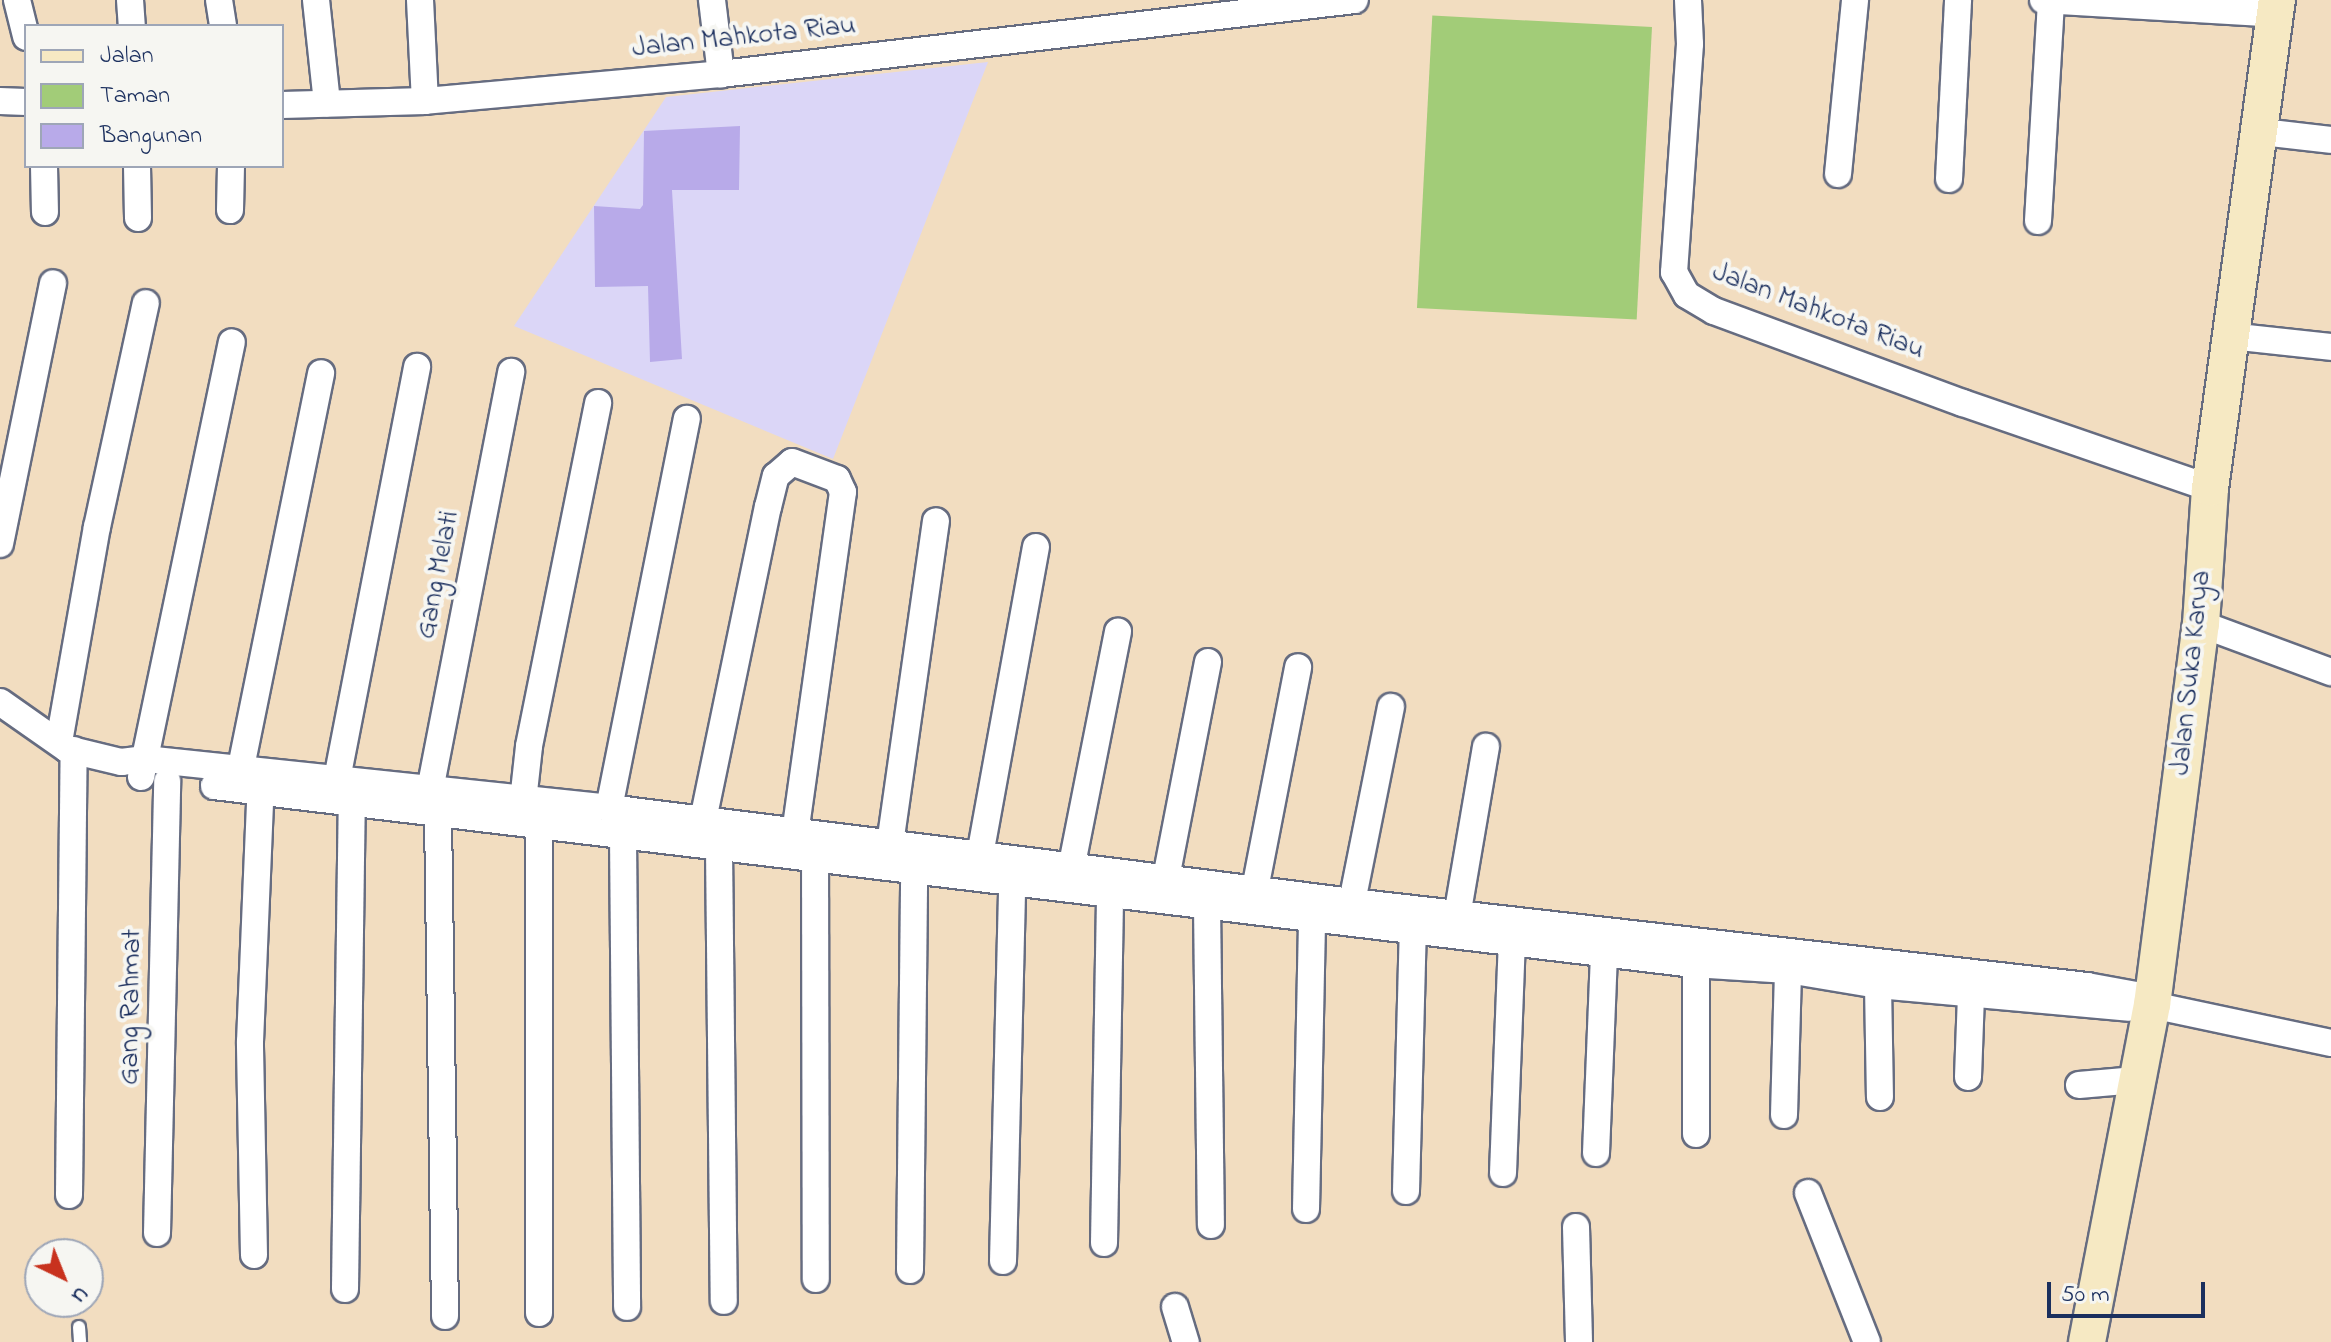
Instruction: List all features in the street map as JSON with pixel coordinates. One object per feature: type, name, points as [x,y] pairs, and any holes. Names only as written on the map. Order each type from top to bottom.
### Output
[{"type":"main road","name":"Jalan Suka Karya","points":[[2087,1342],[2152,1005],[2201,624],[2210,488],[2277,7]]},
{"type":"street","points":[[17,0],[24,29]]},
{"type":"street","points":[[130,0],[132,24]]},
{"type":"street","points":[[219,0],[223,24]]},
{"type":"street","points":[[316,0],[327,103]]},
{"type":"street","points":[[420,0],[425,101]]},
{"type":"street","points":[[712,0],[721,74]]},
{"type":"street","name":"Jalan Mahkota Riau","points":[[284,105],[425,101],[721,74],[1355,0]]},
{"type":"street","name":"Jalan Mahkota Riau","points":[[1688,0],[1674,272],[1687,295],[1714,311],[1963,403],[2210,488]]},
{"type":"street","points":[[1838,174],[1855,0]]},
{"type":"street","points":[[1949,179],[1958,0]]},
{"type":"street","points":[[2043,0],[2277,7]]},
{"type":"street","points":[[2038,221],[2051,0]]},
{"type":"street","points":[[0,101],[24,102]]},
{"type":"street","points":[[2262,132],[2331,140]]},
{"type":"street","points":[[44,168],[45,212]]},
{"type":"street","points":[[137,168],[138,218]]},
{"type":"street","points":[[230,210],[231,168]]},
{"type":"street","points":[[0,544],[53,283]]},
{"type":"street","points":[[69,1195],[66,746],[97,527],[146,303]]},
{"type":"street","points":[[2230,336],[2331,347]]},
{"type":"street","name":"Gang Rahmat","points":[[157,1233],[144,770],[232,342]]},
{"type":"street","points":[[337,779],[417,367]]},
{"type":"street","name":"Gang Melati","points":[[445,1316],[434,802],[511,372]]},
{"type":"street","points":[[254,1255],[250,1042],[254,778],[321,373]]},
{"type":"street","points":[[539,1313],[529,746],[598,403]]},
{"type":"street","points":[[609,808],[687,419]]},
{"type":"street","points":[[703,820],[772,492],[776,476],[792,462],[837,479],[843,492],[808,843],[816,1279]]},
{"type":"street","points":[[910,1270],[905,854],[936,521]]},
{"type":"street","points":[[980,855],[1036,547]]},
{"type":"street","points":[[2201,624],[2331,672]]},
{"type":"street","points":[[1072,864],[1118,631]]},
{"type":"street","points":[[1166,878],[1208,662]]},
{"type":"street","points":[[1255,889],[1298,667]]},
{"type":"street","points":[[0,702],[66,746],[144,770],[254,778],[337,779],[434,802]]},
{"type":"street","points":[[1362,909],[1391,707]]},
{"type":"street","points":[[1456,922],[1486,747]]},
{"type":"street","points":[[254,778],[352,803],[434,802],[530,812],[623,836],[719,848],[808,843]]},
{"type":"street","points":[[345,1289],[352,803]]},
{"type":"street","points":[[530,812],[609,808],[703,820],[808,843],[905,854],[980,855],[1072,864],[1255,889],[1362,909],[1695,952],[2087,986],[2136,995],[2152,1005],[2331,1043]]},
{"type":"street","points":[[623,836],[627,1307]]},
{"type":"street","points":[[719,848],[724,1301]]},
{"type":"street","points":[[905,854],[1012,881],[1110,894],[1312,918],[1362,909],[1413,926],[1456,922],[1512,942],[1604,951],[1695,952],[1878,985],[2140,1009],[2152,1005]]},
{"type":"street","points":[[1003,1261],[1012,881]]},
{"type":"street","points":[[1104,1243],[1110,894]]},
{"type":"street","points":[[1207,905],[1211,1225]]},
{"type":"street","points":[[1306,1209],[1312,918]]},
{"type":"street","points":[[1406,1191],[1413,926]]},
{"type":"street","points":[[1503,1173],[1512,942]]},
{"type":"street","points":[[1596,1153],[1604,951]]},
{"type":"street","points":[[1695,952],[1696,1134]]},
{"type":"street","points":[[1784,1115],[1788,970]]},
{"type":"street","points":[[1878,985],[1880,1097]]},
{"type":"street","points":[[1968,1077],[1971,995]]},
{"type":"street","points":[[2079,1085],[2136,1080]]},
{"type":"street","points":[[1808,1193],[1867,1342]]},
{"type":"street","points":[[1576,1227],[1579,1342]]},
{"type":"street","points":[[1175,1307],[1186,1342]]},
{"type":"lane","points":[[79,1327],[80,1342]]},
{"type":"shaded area","points":[[988,62],[833,459],[514,326],[666,97]]},
{"type":"green space","points":[[1432,15],[1652,27],[1637,320],[1417,308]]},
{"type":"building","points":[[740,126],[739,190],[672,190],[682,359],[650,362],[648,286],[595,287],[594,206],[640,209],[643,205],[644,131]]}]
